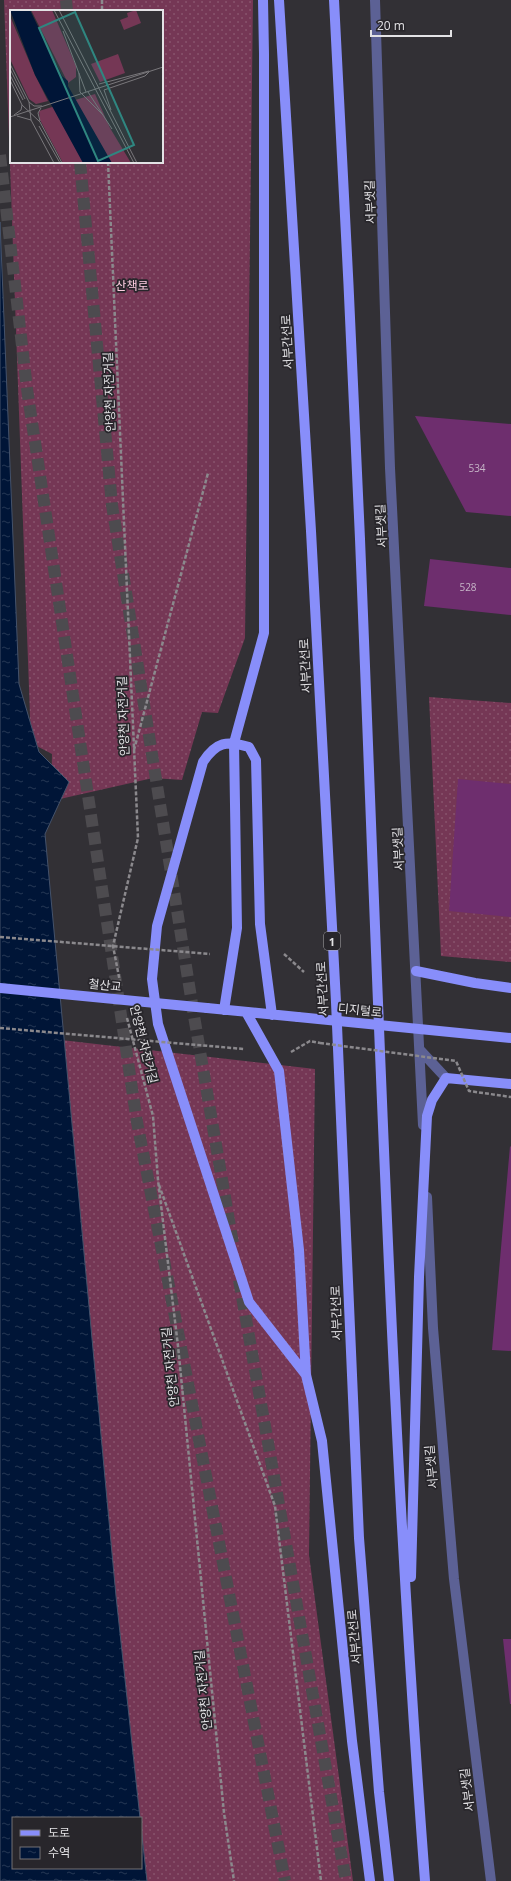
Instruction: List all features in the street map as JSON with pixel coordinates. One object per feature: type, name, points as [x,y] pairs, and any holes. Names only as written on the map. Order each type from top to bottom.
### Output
[{"type":"main road","points":[[224,1010],[237,928],[234,743],[264,633],[263,0]]},
{"type":"main road","name":"서부간선로","points":[[279,0],[311,532],[334,962],[358,1538],[389,1881]]},
{"type":"main road","points":[[334,0],[360,533],[378,1006],[400,1498],[425,1881]]},
{"type":"main road","points":[[272,1015],[260,924],[256,760],[249,747],[234,743],[221,744],[211,750],[203,762],[157,926],[152,979],[158,1024],[249,1302],[306,1375]]},
{"type":"main road","points":[[416,971],[475,983],[511,988]]},
{"type":"main road","name":"철산교","points":[[0,988],[208,1008]]},
{"type":"main road","name":"디지털로","points":[[208,1008],[511,1038]]},
{"type":"main road","points":[[246,1012],[269,1050],[279,1071],[299,1250],[306,1375],[322,1442],[352,1741],[370,1881]]},
{"type":"main road","points":[[409,1633],[424,1142],[427,1116],[432,1100],[446,1078],[511,1084]]},
{"type":"street","name":"서부샛길","points":[[375,0],[390,468],[433,1328],[454,1579],[491,1881]]},
{"type":"street","points":[[420,1050],[446,1078]]},
{"type":"path","name":"안양천 자전거길","points":[[108,163],[138,838],[113,946],[121,985]]},
{"type":"path","points":[[133,752],[208,473]]},
{"type":"path","points":[[0,936],[210,954]]},
{"type":"path","points":[[282,953],[304,972]]},
{"type":"path","name":"안양천 자전거길","points":[[126,1016],[154,1116],[158,1180],[178,1346],[224,1813],[234,1881]]},
{"type":"path","points":[[0,1028],[244,1049]]},
{"type":"path","points":[[291,1052],[310,1041],[456,1061],[469,1091],[511,1097]]},
{"type":"path","points":[[158,1180],[275,1506],[321,1881]]},
{"type":"green space","name":"산책로","points":[[4,0],[253,0],[245,638],[218,713],[202,712],[182,780],[153,778],[51,801],[52,754],[31,743]]},
{"type":"green space","points":[[429,697],[511,703],[511,962],[441,956]]},
{"type":"green space","points":[[0,1033],[315,1069],[309,1555],[353,1881],[0,1881]]},
{"type":"water","points":[[0,222],[19,684],[39,752],[69,782],[45,834],[116,1596],[140,1817],[12,1817],[12,1869],[142,1869],[142,1836],[147,1881],[0,1881]]},
{"type":"building","points":[[415,416],[511,424],[511,516],[466,512]]},
{"type":"building","points":[[430,559],[511,568],[511,615],[424,606]]},
{"type":"building","points":[[458,779],[511,784],[511,917],[449,911]]},
{"type":"building","points":[[510,1146],[511,1147],[511,1351],[492,1350]]},
{"type":"building","points":[[503,1639],[511,1639],[511,1704],[510,1704]]},
{"type":"tunnel","points":[[66,0],[67,10]]},
{"type":"tunnel","points":[[0,155],[27,389],[137,1122],[285,1881]]},
{"type":"tunnel","points":[[80,163],[112,505],[194,1016],[233,1244]]},
{"type":"tunnel","points":[[239,1280],[346,1881]]}]
